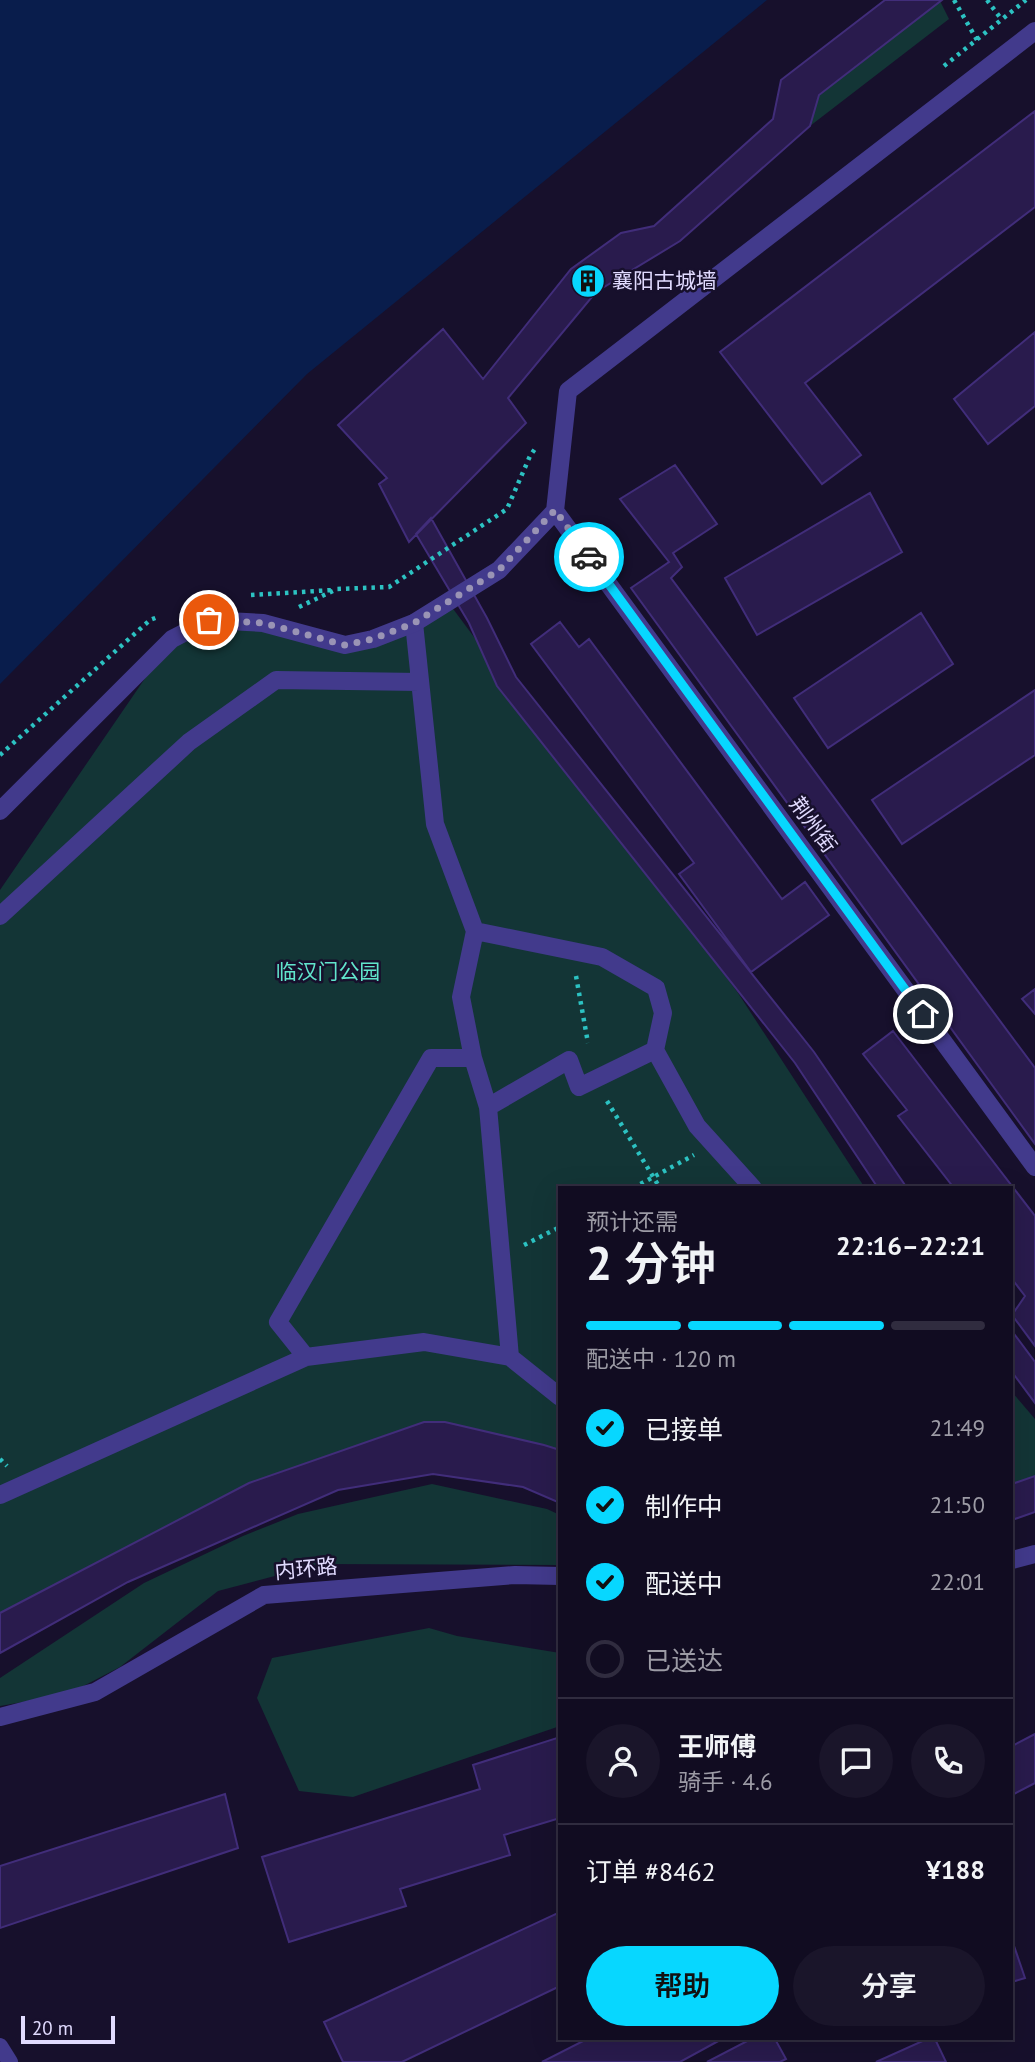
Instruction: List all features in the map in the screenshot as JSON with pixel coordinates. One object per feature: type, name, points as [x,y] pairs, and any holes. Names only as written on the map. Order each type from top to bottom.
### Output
[{"type":"street","points":[[0,811],[172,639],[209,620],[263,623],[345,645],[373,639],[414,623],[499,570],[555,510],[568,391],[1035,31]]},
{"type":"street","name":"荆州街","points":[[555,510],[1035,1167]]},
{"type":"street","points":[[414,623],[435,824],[475,931],[461,997],[473,1058],[488,1107],[510,1357]]},
{"type":"street","points":[[0,916],[189,742],[276,680],[420,682]]},
{"type":"street","points":[[475,931],[602,957],[656,988],[663,1013],[655,1050],[697,1126],[751,1186]]},
{"type":"street","points":[[488,1107],[569,1060],[579,1087],[655,1050]]},
{"type":"street","points":[[306,1357],[278,1322],[431,1058],[473,1058]]},
{"type":"street","points":[[0,1495],[306,1357],[424,1342],[510,1357],[558,1395]]},
{"type":"street","points":[[1013,1560],[1035,1554]]},
{"type":"street","name":"内环路","points":[[0,1717],[95,1692],[264,1595],[515,1575],[558,1576]]},
{"type":"lane","points":[[0,2046],[10,2062]]},
{"type":"path","points":[[954,0],[977,40]]},
{"type":"path","points":[[987,0],[1002,20]]},
{"type":"path","points":[[637,1186],[714,1144]]},
{"type":"path","points":[[501,1257],[558,1228]]},
{"type":"green space","points":[[940,1],[949,19],[810,126],[819,95]]},
{"type":"green space","name":"临汉门公园","points":[[448,602],[738,993],[864,1186],[558,1186],[558,1449],[445,1422],[424,1422],[249,1483],[0,1613],[0,890],[172,639],[209,620],[345,645]]},
{"type":"green space","points":[[1013,1393],[1035,1419],[1035,1476],[1013,1484]]},
{"type":"green space","points":[[432,1484],[547,1509],[558,1514],[558,1565],[320,1564],[218,1591],[120,1667],[68,1694],[0,1706],[0,1678],[144,1583],[243,1536],[298,1514]]},
{"type":"green space","points":[[429,1628],[457,1636],[558,1653],[558,1727],[353,1797],[299,1791],[257,1698],[272,1658]]},
{"type":"water","points":[[0,0],[767,0],[307,374],[0,684]]},
{"type":"building","name":"襄阳古城墙","points":[[885,0],[942,0],[819,95],[810,126],[680,241],[596,292],[508,398],[526,423],[409,542],[379,484],[387,478],[338,425],[443,329],[483,379],[571,269],[621,233],[654,226],[773,119],[781,80]]},
{"type":"building","points":[[1035,111],[1035,207],[805,383],[861,455],[822,484],[720,352]]},
{"type":"building","points":[[1035,332],[1035,406],[988,444],[954,399]]},
{"type":"building","points":[[675,465],[717,524],[673,553],[682,567],[671,578],[1035,1068],[1035,1144],[631,588],[669,562],[620,499]]},
{"type":"building","points":[[870,493],[902,552],[757,635],[725,578]]},
{"type":"building","points":[[431,518],[487,618],[516,677],[814,1052],[906,1186],[877,1186],[795,1063],[497,686],[469,623],[416,534]]},
{"type":"building","points":[[921,613],[953,664],[828,748],[794,698]]},
{"type":"building","points":[[560,622],[579,647],[589,639],[782,899],[805,882],[829,915],[751,972],[679,874],[694,863],[531,644]]},
{"type":"building","points":[[1035,690],[1035,755],[902,844],[872,800]]},
{"type":"building","points":[[1035,989],[1035,1014],[1022,999]]},
{"type":"building","points":[[893,1031],[1012,1186],[952,1186],[898,1116],[907,1110],[863,1054]]},
{"type":"building","points":[[1013,1187],[1035,1216],[1035,1346],[1013,1316],[1025,1296],[1013,1280]]},
{"type":"building","points":[[1013,1332],[1035,1362],[1035,1403],[1013,1373]]},
{"type":"building","points":[[424,1422],[445,1422],[558,1449],[558,1502],[523,1487],[433,1474],[338,1490],[128,1582],[0,1653],[0,1613],[249,1483]]},
{"type":"building","points":[[1035,1476],[1035,1512],[1013,1520],[1013,1484]]},
{"type":"building","points":[[1035,1734],[1035,1783],[1013,1794],[1013,1745]]},
{"type":"building","points":[[558,1738],[558,1819],[504,1835],[510,1855],[400,1889],[406,1906],[289,1942],[262,1857],[480,1789],[473,1765]]},
{"type":"building","points":[[225,1794],[238,1848],[0,1928],[0,1866]]},
{"type":"building","points":[[558,1913],[558,1987],[402,2062],[343,2062],[324,2022]]},
{"type":"building","points":[[1013,1943],[1025,1978],[1013,1982]]},
{"type":"building","points":[[585,2040],[720,2040],[680,2062],[542,2062]]},
{"type":"building","points":[[749,2040],[776,2040],[786,2059],[780,2062],[707,2062]]},
{"type":"building","points":[[925,2040],[935,2040],[946,2062],[876,2062]]},
{"type":"way so far","points":[[209,620],[263,623],[345,645],[373,639],[414,623],[499,570],[555,510],[589,557]]},
{"type":"place","name":"襄阳古城墙","points":[[588,281]]},
{"type":"route","points":[[589,557],[923,1014]]}]
